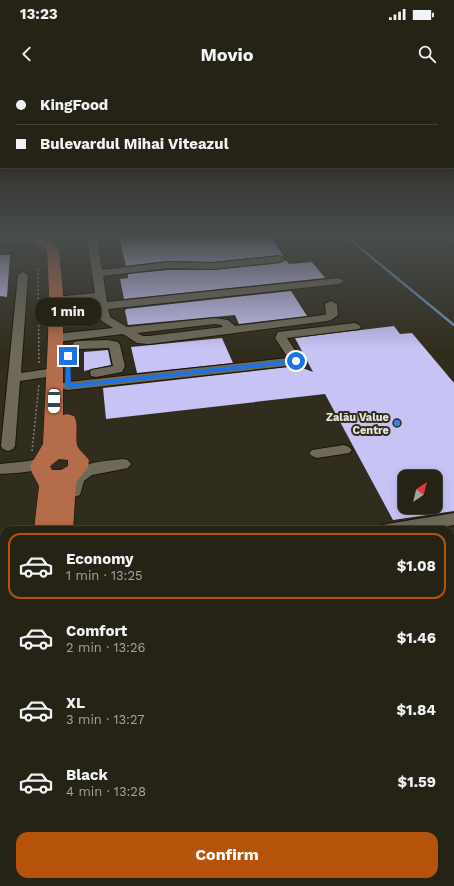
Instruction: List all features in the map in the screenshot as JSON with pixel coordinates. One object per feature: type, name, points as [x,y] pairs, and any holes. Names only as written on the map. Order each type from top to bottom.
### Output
[{"type":"main road","points":[[57,275],[61,299],[68,384],[67,444],[74,464],[65,482],[62,526]]},
{"type":"main road","points":[[61,299],[64,275]]},
{"type":"main road","points":[[41,466],[53,444],[54,372],[64,339]]},
{"type":"main road","points":[[41,466],[48,477],[60,478],[74,464]]},
{"type":"main road","points":[[41,466],[50,486],[45,526]]},
{"type":"street","points":[[8,446],[23,275]]},
{"type":"street","points":[[97,275],[105,319],[141,340],[327,318],[332,314],[331,304]]},
{"type":"street","points":[[61,299],[101,301],[339,281]]},
{"type":"street","points":[[68,384],[296,361],[282,338],[282,335],[355,327]]},
{"type":"street","points":[[64,339],[123,330]]},
{"type":"street","points":[[64,339],[82,345],[112,344],[114,346],[119,366],[117,369],[87,375],[68,384]]},
{"type":"street","points":[[14,378],[54,372]]},
{"type":"street","points":[[317,453],[344,450]]},
{"type":"street","points":[[64,502],[73,494],[76,480],[84,472],[123,464]]},
{"type":"street","points":[[0,469],[41,466]]},
{"type":"street","points":[[411,526],[454,519]]},
{"type":"building","points":[[0,275],[9,275],[7,297],[0,296]]},
{"type":"building","points":[[128,275],[322,275],[325,278],[124,299],[120,279],[128,278]]},
{"type":"building","points":[[291,291],[307,316],[239,324],[235,315],[128,325],[125,311],[126,309]]},
{"type":"building","name":"Zalău Value Centre","points":[[394,326],[400,334],[412,333],[454,383],[454,511],[442,513],[442,470],[398,470],[398,514],[434,514],[393,520],[325,394],[106,419],[103,388],[297,366],[313,372],[295,338]]},
{"type":"building","points":[[222,338],[233,363],[137,373],[131,347]]},
{"type":"building","points":[[108,350],[111,365],[84,371],[84,352]]},
{"type":"waterway","points":[[393,275],[454,325]]},
{"type":"place","name":"Zalău Value Centre","points":[[397,423]]},
{"type":"route","points":[[68,356],[68,386],[296,361]]}]
